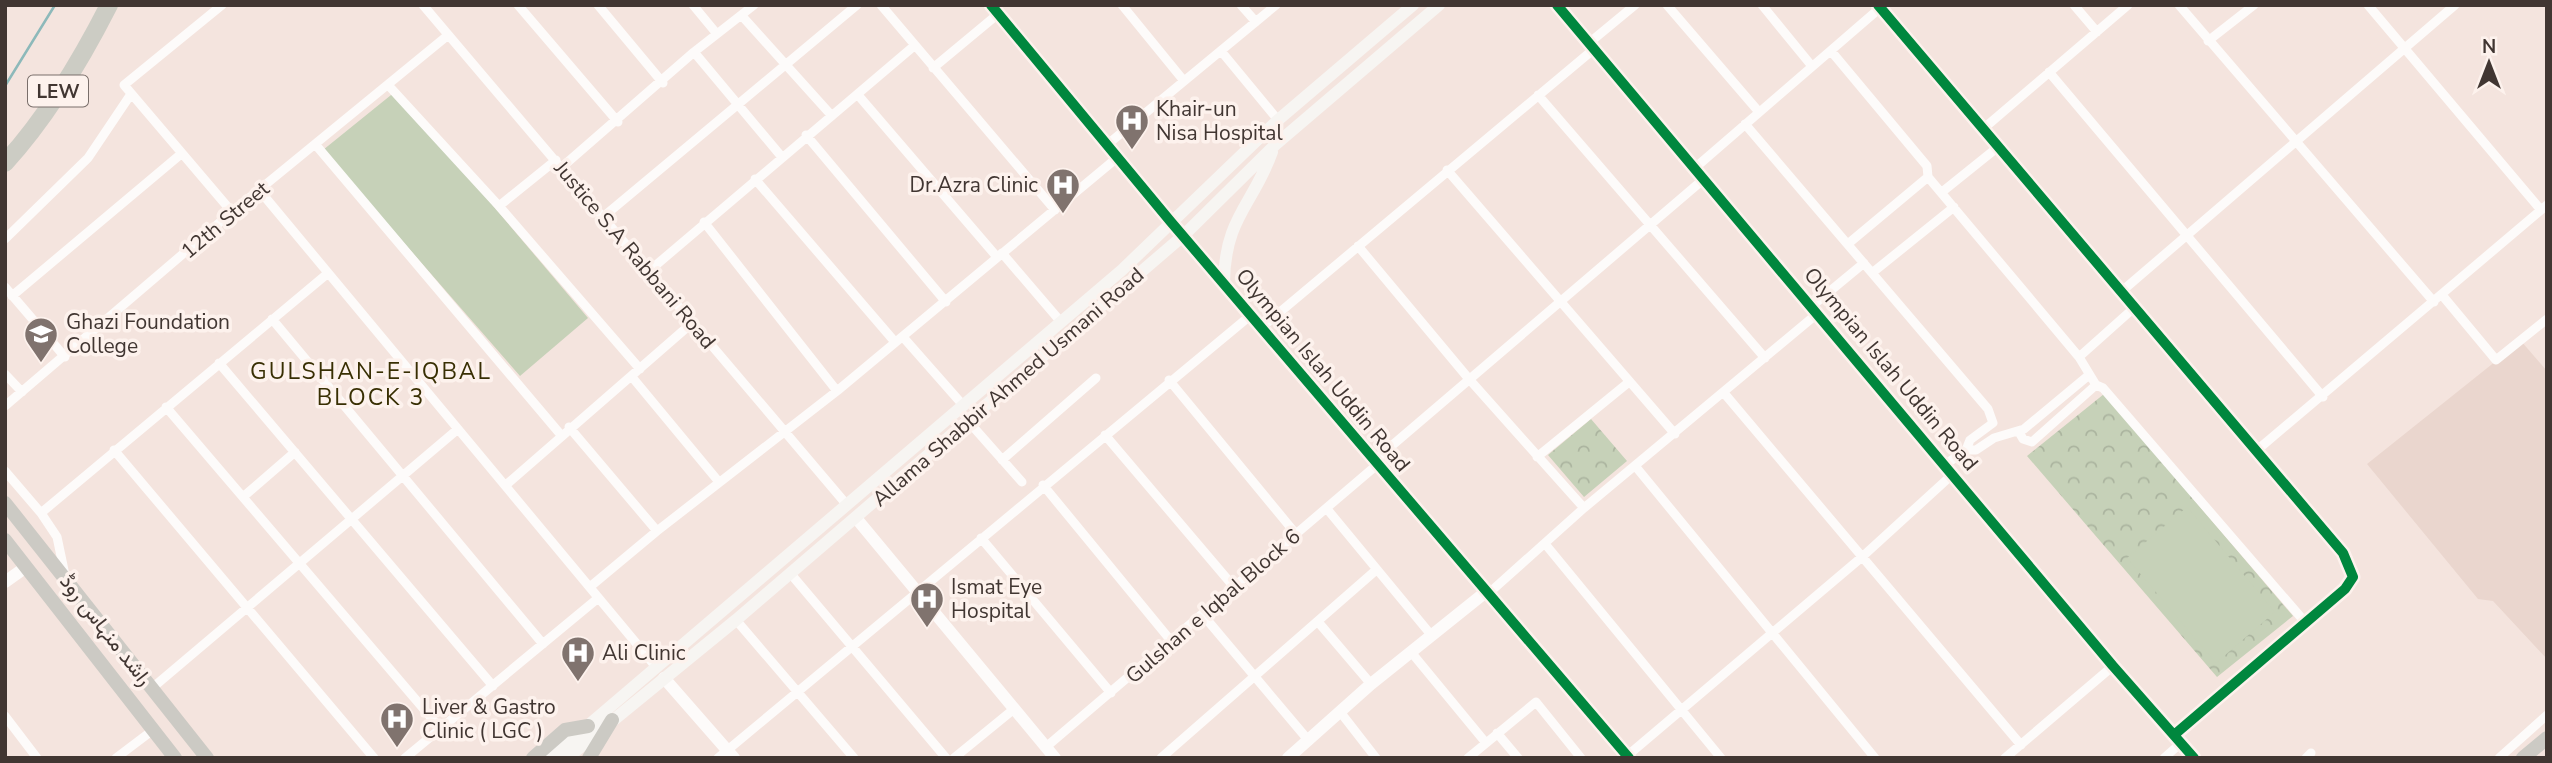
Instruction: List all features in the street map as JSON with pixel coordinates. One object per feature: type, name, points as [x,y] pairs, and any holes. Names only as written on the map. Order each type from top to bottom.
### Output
[{"type":"highway","name":"LEW","points":[[5,163],[51,103],[109,5]]},
{"type":"main road","name":"Allama Shabbir Ahmed Usmani Road","points":[[567,758],[847,505],[1061,322],[1278,120],[1413,5]]},
{"type":"main road","name":"Allama Shabbir Ahmed Usmani Road","points":[[551,757],[588,726],[736,620],[1184,235],[1275,145],[1439,5]]},
{"type":"main road","points":[[1224,282],[1224,253],[1230,234],[1275,145]]},
{"type":"main road","name":"راشد منہاس روڈ","points":[[5,503],[151,689],[178,718],[207,758]]},
{"type":"main road","name":"راشد منہاس روڈ","points":[[5,540],[175,758]]},
{"type":"main road","points":[[109,674],[123,681],[130,681],[134,673],[131,663]]},
{"type":"main road","points":[[153,730],[149,710],[155,705],[160,705],[178,718]]},
{"type":"main road","points":[[589,758],[612,720]]},
{"type":"main road","points":[[533,758],[565,730],[588,726]]},
{"type":"main road","points":[[2524,758],[2547,738]]},
{"type":"street","points":[[222,5],[124,85],[232,212]]},
{"type":"street","name":"Justice S.A Rabbani Road","points":[[423,5],[847,505]]},
{"type":"street","points":[[518,5],[618,121]]},
{"type":"street","points":[[598,5],[663,83]]},
{"type":"street","points":[[693,5],[717,34]]},
{"type":"street","points":[[499,206],[618,121],[663,83],[694,52],[754,5]]},
{"type":"street","points":[[603,217],[857,5]]},
{"type":"street","points":[[880,5],[1055,209]]},
{"type":"street","points":[[1122,5],[1184,81]]},
{"type":"street","points":[[1241,5],[1256,22]]},
{"type":"street","points":[[1108,144],[1276,5]]},
{"type":"street","name":"Olympian Islah Uddin Road","points":[[1558,5],[1954,473],[2113,666],[2194,758]]},
{"type":"street","points":[[1262,327],[1538,95],[1634,5]]},
{"type":"street","points":[[1667,5],[1759,111]]},
{"type":"street","points":[[1762,5],[1811,65]]},
{"type":"street","points":[[2074,5],[2097,32]]},
{"type":"street","points":[[1983,129],[2128,5]]},
{"type":"street","points":[[2179,5],[2434,302]]},
{"type":"street","points":[[2208,41],[2253,5]]},
{"type":"street","points":[[2256,451],[2544,208],[2403,49],[2368,5]]},
{"type":"street","points":[[2122,291],[2455,5]]},
{"type":"street","points":[[1696,167],[1879,7],[2343,553],[2352,567],[2351,582],[2174,735]]},
{"type":"street","points":[[933,68],[995,10]]},
{"type":"street","name":"Olympian Islah Uddin Road","points":[[995,10],[1171,222],[1628,757]]},
{"type":"street","points":[[741,16],[832,116]]},
{"type":"street","name":"12th Street","points":[[5,406],[232,212],[447,36]]},
{"type":"street","points":[[649,271],[781,156],[914,46]]},
{"type":"street","points":[[1221,51],[1278,120]]},
{"type":"street","points":[[1830,51],[1927,166],[1928,177],[2079,357],[2096,385],[2103,388],[2305,622]]},
{"type":"street","points":[[694,52],[781,156]]},
{"type":"street","points":[[2049,72],[2323,397]]},
{"type":"street","points":[[389,86],[499,206],[640,369]]},
{"type":"street","points":[[5,239],[88,158],[131,94]]},
{"type":"street","points":[[858,94],[1061,322]]},
{"type":"street","points":[[1538,95],[1765,358]]},
{"type":"street","points":[[1745,124],[1849,243],[1993,418],[1993,423],[1970,440],[1966,450],[1946,464]]},
{"type":"street","points":[[806,135],[946,302]]},
{"type":"street","points":[[314,144],[561,435]]},
{"type":"street","points":[[1942,192],[1998,147]]},
{"type":"street","points":[[12,296],[181,154]]},
{"type":"street","points":[[591,586],[657,531],[837,391],[1118,157]]},
{"type":"street","points":[[1447,170],[1675,434]]},
{"type":"street","points":[[1849,243],[1928,177]]},
{"type":"street","name":"Gulshan e Iqbal Block 6","points":[[1046,747],[1327,509],[1469,379],[1705,178]]},
{"type":"street","points":[[755,179],[899,339],[962,404]]},
{"type":"street","points":[[260,191],[591,586],[597,598],[726,755],[916,591],[1251,315]]},
{"type":"street","points":[[1872,273],[1954,207]]},
{"type":"street","points":[[704,222],[837,391]]},
{"type":"street","points":[[1358,246],[1469,379],[1584,508]]},
{"type":"street","points":[[1288,758],[1371,684],[1546,545],[1584,508],[1765,358],[1864,263]]},
{"type":"street","points":[[41,513],[327,274]]},
{"type":"street","points":[[5,287],[65,357]]},
{"type":"street","points":[[2442,295],[2496,360],[2547,318]]},
{"type":"street","points":[[2079,357],[2135,307]]},
{"type":"street","points":[[272,319],[543,644]]},
{"type":"street","points":[[506,484],[692,323]]},
{"type":"street","points":[[219,363],[493,686]]},
{"type":"street","points":[[5,374],[22,392]]},
{"type":"street","points":[[1966,450],[1976,450],[1994,438],[2019,432],[2089,375]]},
{"type":"street","points":[[632,377],[719,482]]},
{"type":"street","points":[[1002,460],[1096,378]]},
{"type":"street","points":[[1169,380],[1296,534]]},
{"type":"street","points":[[1537,457],[1629,382]]},
{"type":"street","points":[[2019,432],[2023,439],[2032,442],[2096,385]]},
{"type":"street","points":[[1724,393],[2021,745]]},
{"type":"street","points":[[166,407],[440,728]]},
{"type":"street","points":[[968,421],[1022,482]]},
{"type":"street","points":[[569,427],[657,531]]},
{"type":"street","points":[[151,689],[250,608],[458,429]]},
{"type":"street","points":[[1105,435],[1234,587]]},
{"type":"street","points":[[114,450],[374,758]]},
{"type":"street","points":[[243,497],[295,452]]},
{"type":"street","points":[[1636,467],[1875,758]]},
{"type":"street","points":[[5,471],[41,513],[57,537],[65,577]]},
{"type":"street","points":[[1628,757],[1862,557],[1954,473]]},
{"type":"street","points":[[1043,485],[1172,642]]},
{"type":"street","points":[[1327,509],[1375,571],[1432,636]]},
{"type":"street","points":[[856,518],[1055,758]]},
{"type":"street","points":[[981,538],[1111,693]]},
{"type":"street","points":[[1546,545],[1721,758]]},
{"type":"street","points":[[7,577],[26,567]]},
{"type":"street","points":[[1161,758],[1319,623],[1375,571]]},
{"type":"street","points":[[790,573],[946,758]]},
{"type":"street","points":[[405,758],[597,598]]},
{"type":"street","points":[[1203,615],[1309,741]]},
{"type":"street","points":[[736,620],[854,758]]},
{"type":"street","points":[[1319,623],[1371,684]]},
{"type":"street","points":[[1411,652],[1486,743]]},
{"type":"street","points":[[2005,758],[2113,666]]},
{"type":"street","points":[[1468,758],[1536,702],[1581,758]]},
{"type":"street","points":[[954,758],[1014,709]]},
{"type":"street","points":[[1340,713],[1376,758]]},
{"type":"street","points":[[2499,758],[2547,715]]},
{"type":"street","points":[[5,716],[37,758]]},
{"type":"street","points":[[116,758],[153,730]]},
{"type":"street","points":[[1497,733],[1518,758]]},
{"type":"street","points":[[2164,758],[2181,743]]},
{"type":"shaded area","points":[[2521,341],[2547,371],[2547,659],[2493,601],[2478,599],[2367,464]]},
{"type":"green space","points":[[396,91],[588,318],[520,376],[323,150]]},
{"type":"green space","points":[[2104,394],[2293,616],[2217,677],[2027,456]]},
{"type":"green space","points":[[1591,419],[1627,461],[1584,497],[1548,455]]},
{"type":"green space","points":[[2187,507],[2275,612],[2216,663],[2127,558]]},
{"type":"waterway","points":[[5,86],[55,5]]},
{"type":"cycle path","points":[[991,5],[1171,222],[1629,758]]},
{"type":"cycle path","points":[[1557,5],[2113,666],[2194,758]]},
{"type":"cycle path","points":[[1878,5],[2343,553],[2353,577],[2345,589],[2174,735]]},
{"type":"place","name":"Khair-un Nisa Hospital","points":[[1132,151]]},
{"type":"place","name":"Dr.Azra Clinic","points":[[1063,215]]},
{"type":"place","name":"Ghazi Foundation College","points":[[41,364]]},
{"type":"place","name":"Ismat Eye Hospital","points":[[927,629]]},
{"type":"place","name":"Ali Clinic","points":[[578,683]]},
{"type":"place","name":"Liver & Gastro Clinic ( LGC )","points":[[397,749]]},
{"type":"district","name":"GULSHAN-E-IQBAL BLOCK 3","points":[[371,384]]}]
